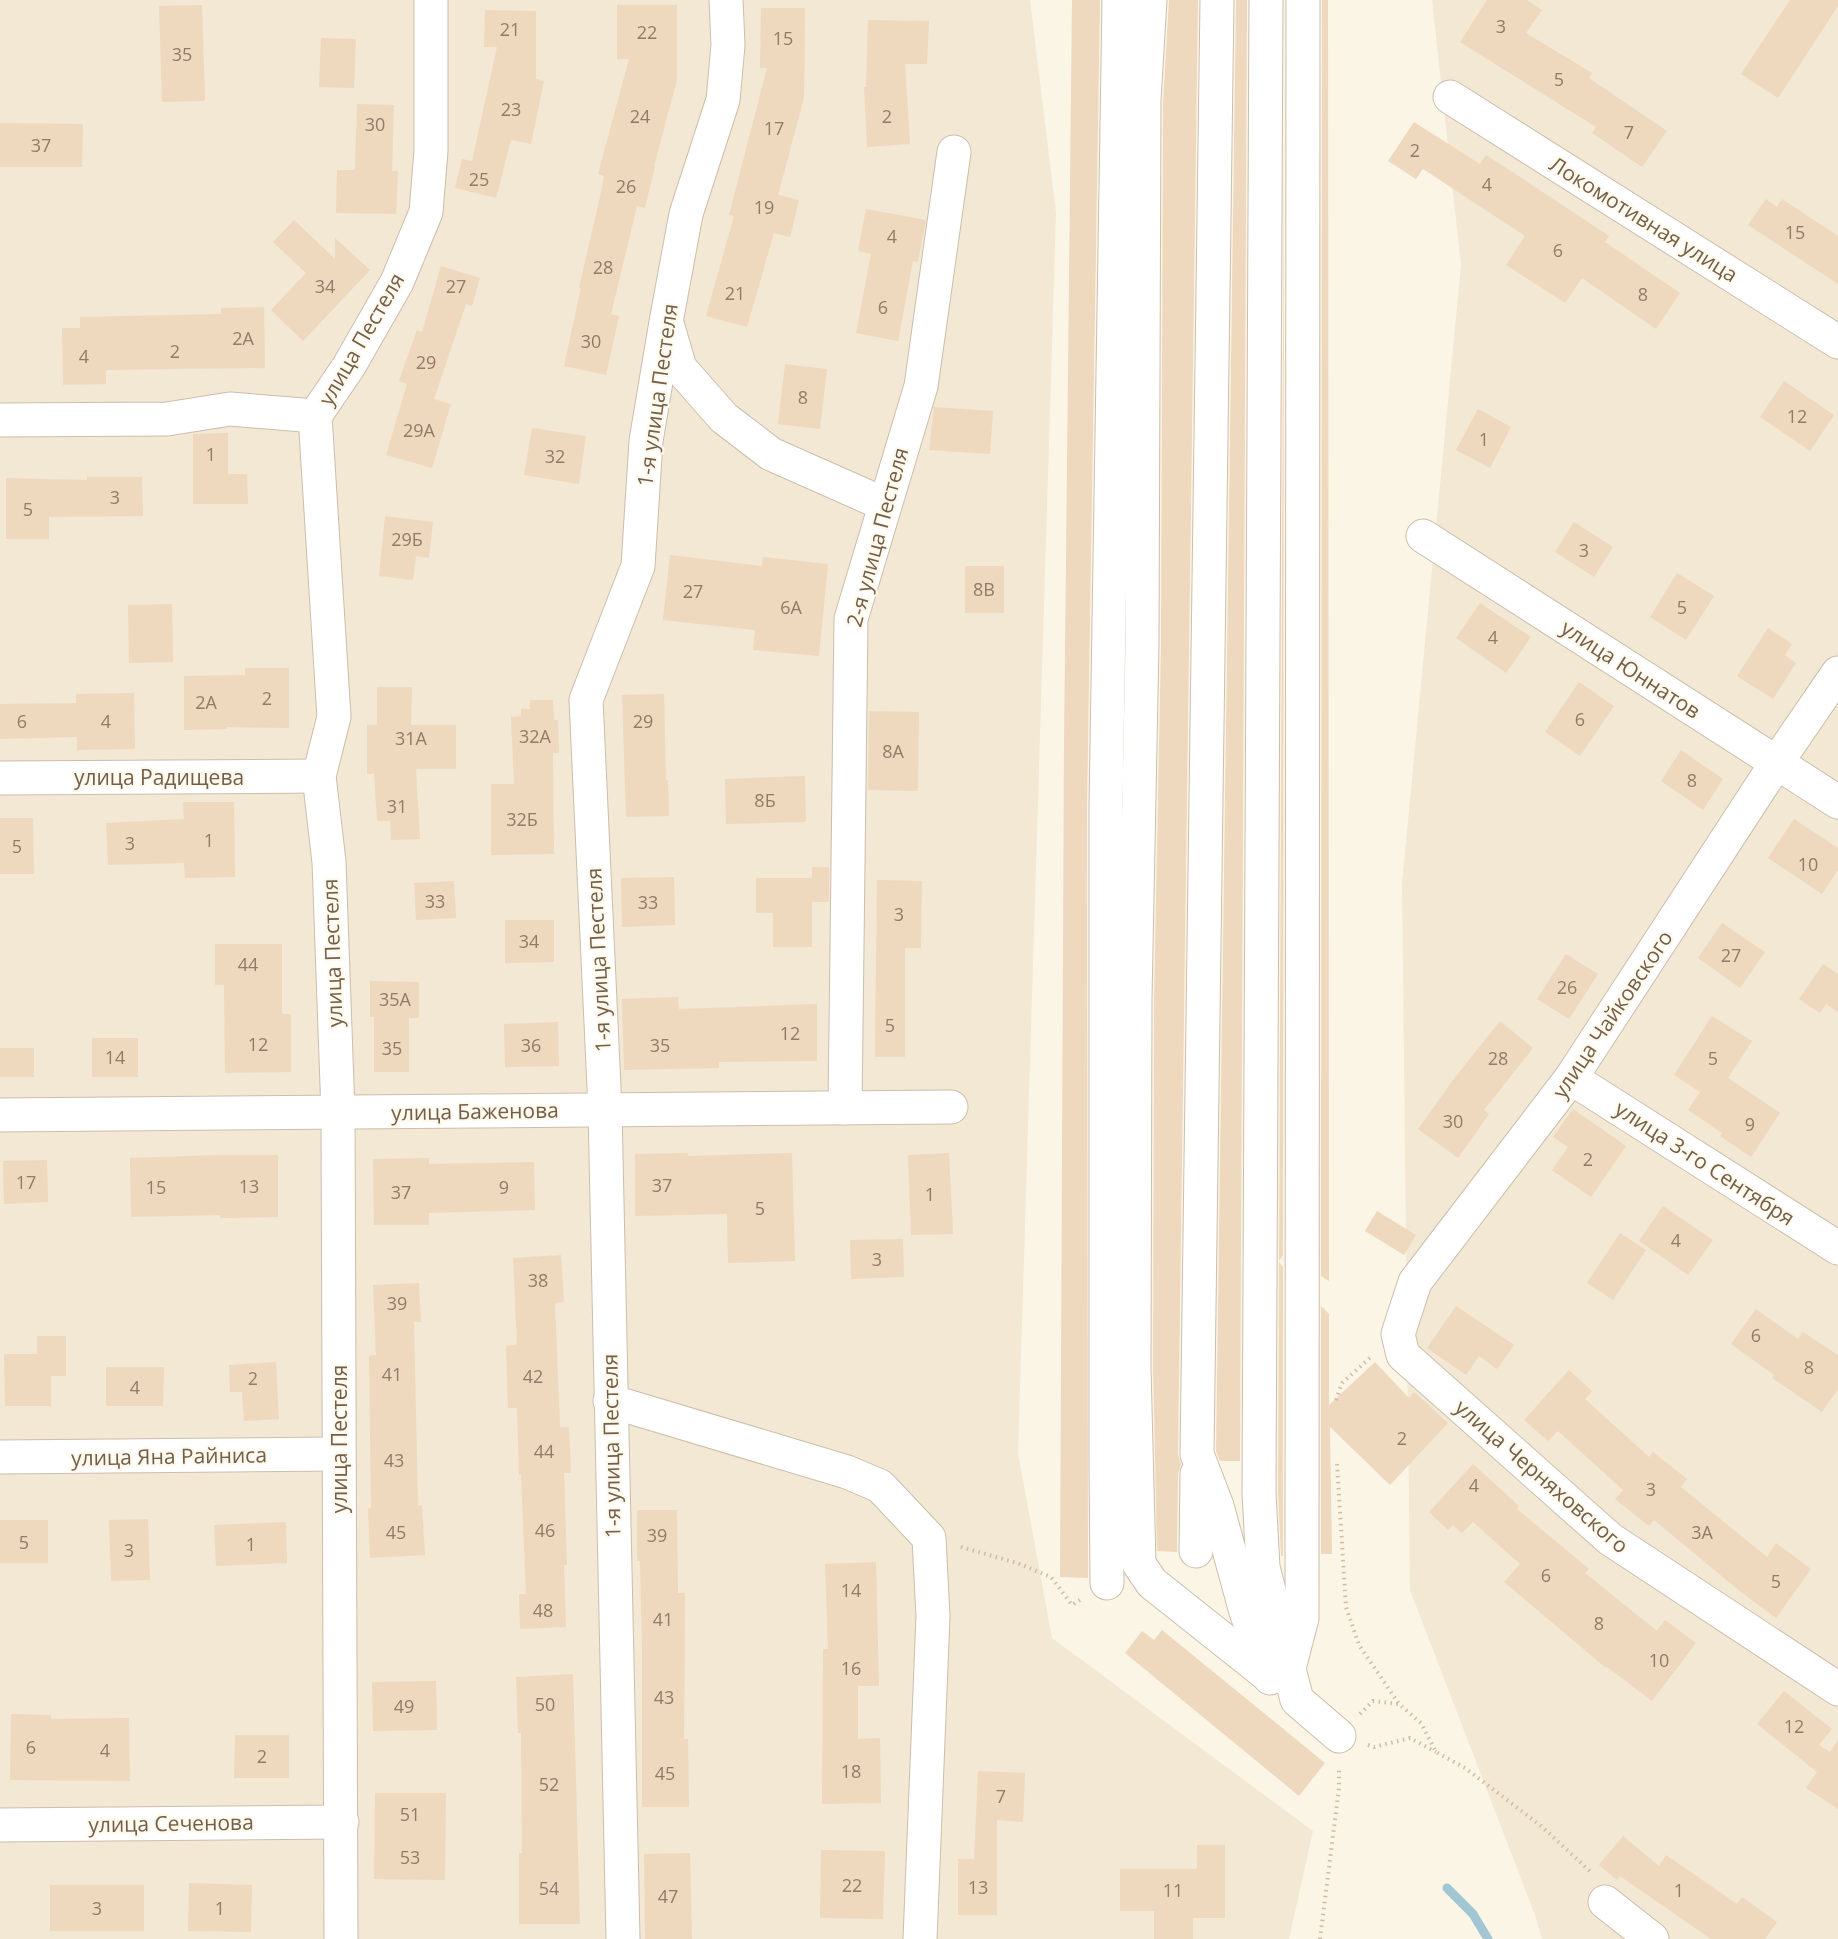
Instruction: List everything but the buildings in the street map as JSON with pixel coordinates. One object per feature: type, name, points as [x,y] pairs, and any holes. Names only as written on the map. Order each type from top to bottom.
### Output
[{"type":"street","name":"улица Пестеля","points":[[341,1939],[338,1113],[329,862],[319,776],[334,717],[315,416],[349,366],[397,282],[426,212],[431,151],[432,0]]},
{"type":"street","name":"1-я улица Пестеля","points":[[622,1939],[605,1109],[586,700],[638,566],[646,441],[666,322],[686,214],[723,100],[728,45],[726,0]]},
{"type":"street","points":[[1107,1583],[1106,807],[1119,0]]},
{"type":"street","points":[[1150,0],[1144,100],[1142,632],[1135,999],[1134,1368],[1139,1564],[1152,1583],[1285,1682],[1338,1736]]},
{"type":"street","points":[[1196,1551],[1217,0]]},
{"type":"street","points":[[1266,0],[1259,1493],[1263,1567],[1285,1682]]},
{"type":"street","points":[[1285,1682],[1302,1618],[1303,0]]},
{"type":"street","name":"Локомотивная улица","points":[[1450,97],[1838,342]]},
{"type":"street","name":"2-я улица Пестеля","points":[[846,1108],[850,619],[921,386],[954,152]]},
{"type":"street","points":[[666,322],[680,368],[724,418],[771,454],[884,504]]},
{"type":"street","points":[[0,420],[167,419],[230,409],[315,416]]},
{"type":"street","name":"улица Юннатов","points":[[1423,536],[1838,802]]},
{"type":"street","name":"улица Чайковского","points":[[1400,1345],[1415,1282],[1571,1078],[1777,762],[1838,673]]},
{"type":"street","name":"улица Радищева","points":[[0,778],[319,776]]},
{"type":"street","name":"улица 3-го Сентября","points":[[1571,1078],[1838,1248]]},
{"type":"street","name":"улица Баженова","points":[[0,1115],[951,1107]]},
{"type":"street","name":"улица Черняховского","points":[[1400,1345],[1610,1539],[1838,1689]]},
{"type":"street","points":[[610,1401],[847,1472],[880,1486],[929,1538],[933,1616],[920,1939]]},
{"type":"street","name":"улица Яна Райниса","points":[[0,1457],[338,1454]]},
{"type":"street","points":[[1197,1454],[1217,1506],[1246,1612],[1285,1682]]},
{"type":"street","name":"улица Сеченова","points":[[0,1825],[342,1822]]},
{"type":"street","points":[[1605,1902],[1652,1939]]},
{"type":"path","points":[[1335,1404],[1342,1383],[1400,1345]]},
{"type":"path","points":[[1336,1454],[1346,1607],[1359,1645],[1399,1704],[1421,1724],[1436,1752]]},
{"type":"path","points":[[929,1538],[1017,1563],[1051,1577],[1071,1605],[1107,1583]]},
{"type":"path","points":[[1320,1939],[1339,1788],[1338,1736],[1373,1701],[1399,1704]]},
{"type":"path","points":[[1338,1736],[1374,1747],[1410,1738],[1465,1768],[1540,1825],[1597,1877],[1605,1902]]},
{"type":"shaded area","points":[[0,0],[1030,0],[1056,213],[1018,1453],[1052,1638],[1313,1831],[1289,1939],[0,1939]]},
{"type":"shaded area","points":[[1432,0],[1838,0],[1838,1939],[1542,1939],[1535,1915],[1410,1590],[1402,884],[1461,265]]},
{"type":"waterway","points":[[1447,1888],[1473,1914],[1488,1939]]}]
